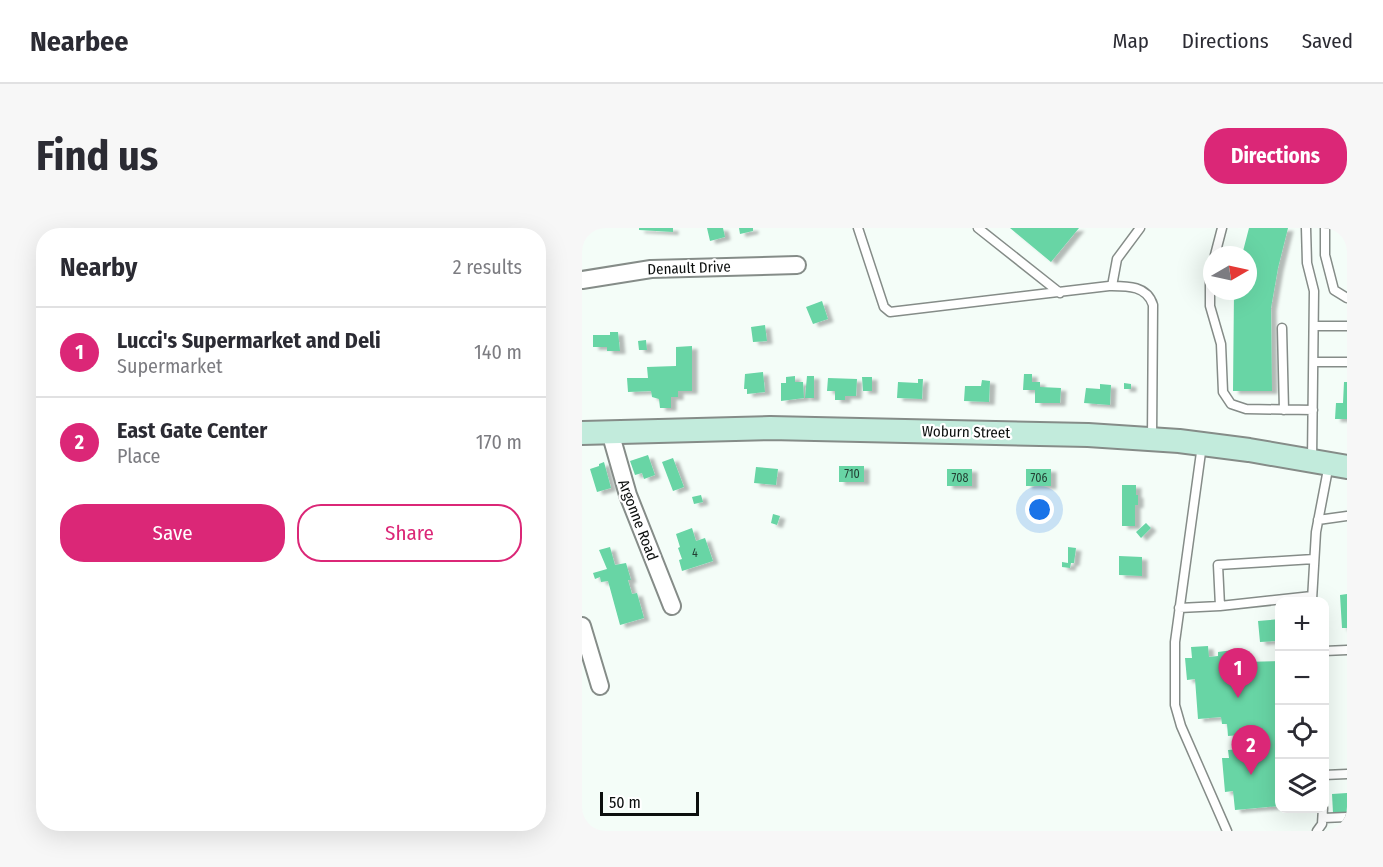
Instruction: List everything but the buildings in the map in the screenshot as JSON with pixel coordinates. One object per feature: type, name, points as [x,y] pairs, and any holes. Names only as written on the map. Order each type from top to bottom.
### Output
[{"type":"main road","name":"Woburn Street","points":[[582,433],[770,428],[1042,434],[1152,439],[1202,444],[1329,463]]},
{"type":"street","name":"Denault Drive","points":[[582,280],[651,269],[797,265]]},
{"type":"street","name":"Argonne Road","points":[[610,432],[628,495],[672,606]]},
{"type":"street","points":[[582,626],[600,686]]},
{"type":"lane","points":[[858,228],[884,307],[889,312],[1112,286],[1140,289],[1152,301],[1152,439]]},
{"type":"lane","points":[[978,228],[1060,293]]},
{"type":"lane","points":[[1112,286],[1117,259],[1140,228]]},
{"type":"lane","points":[[1217,246],[1222,228]]},
{"type":"lane","points":[[1306,228],[1307,263],[1314,291],[1313,410],[1329,463],[1318,520],[1312,597]]},
{"type":"lane","points":[[1325,228],[1325,255],[1334,290],[1347,298]]},
{"type":"lane","points":[[1210,300],[1221,344],[1223,392],[1231,404],[1246,409],[1313,410]]},
{"type":"lane","points":[[1315,326],[1347,326]]},
{"type":"lane","points":[[1282,328],[1284,410]]},
{"type":"lane","points":[[1314,362],[1347,362]]},
{"type":"lane","points":[[1202,444],[1174,642],[1175,705],[1181,726],[1227,831]]},
{"type":"lane","points":[[1318,520],[1347,516]]},
{"type":"lane","points":[[1220,606],[1218,565],[1314,559]]},
{"type":"lane","points":[[1179,608],[1275,602]]},
{"type":"lane","points":[[1329,651],[1347,650]]},
{"type":"lane","points":[[1329,775],[1347,774]]},
{"type":"lane","points":[[1317,831],[1322,824],[1323,813],[1347,817]]},
{"type":"place","name":"Lucci's Supermarket and Deli","points":[[1238,698]]},
{"type":"place","name":"East Gate Center","points":[[1251,775]]}]
